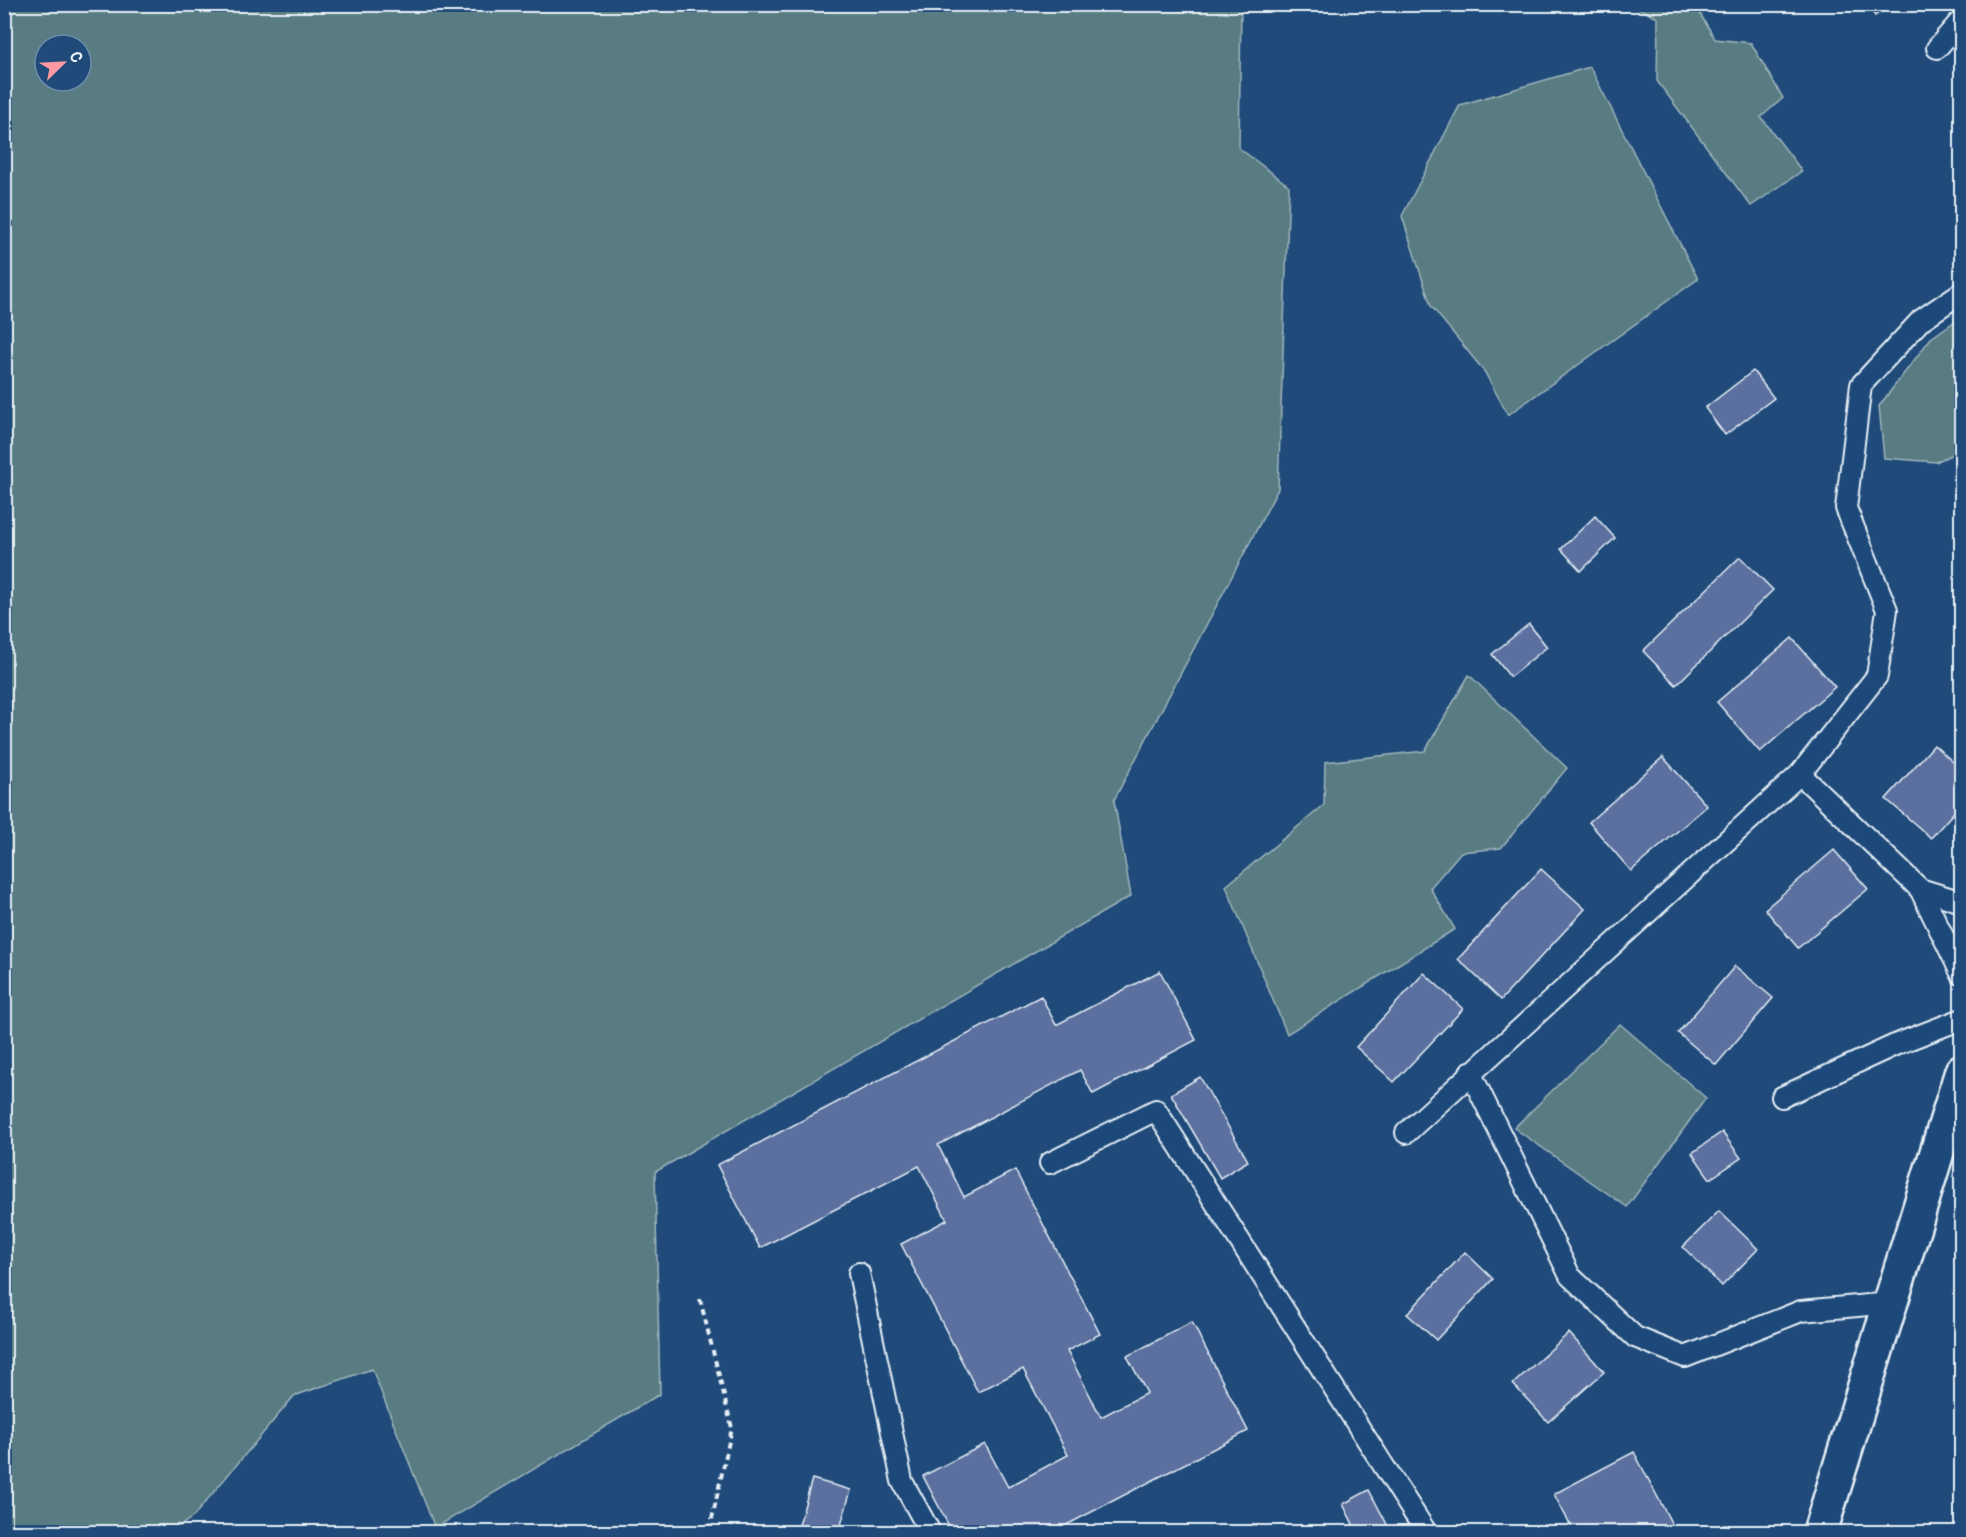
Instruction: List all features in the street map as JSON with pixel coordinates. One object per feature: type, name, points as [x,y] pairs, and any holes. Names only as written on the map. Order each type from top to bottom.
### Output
[{"type":"street","points":[[1820,1533],[1962,1071]]},
{"type":"lane","points":[[1937,48],[1962,20]]},
{"type":"lane","points":[[1406,1133],[1470,1072],[1800,774],[1877,676],[1887,610],[1846,508],[1862,385],[1921,320],[1962,292]]},
{"type":"lane","points":[[1800,774],[1920,890],[1962,975]]},
{"type":"lane","points":[[1920,890],[1962,902]]},
{"type":"lane","points":[[1782,1097],[1897,1044],[1962,1019]]},
{"type":"lane","points":[[1470,1072],[1570,1275],[1635,1337],[1685,1357],[1801,1311],[1891,1303]]},
{"type":"lane","points":[[1050,1163],[1156,1110],[1426,1533]]},
{"type":"lane","points":[[859,1273],[902,1480],[930,1533]]},
{"type":"path","points":[[700,1299],[732,1428],[709,1533]]},
{"type":"green space","points":[[5,4],[1241,5],[1239,148],[1289,186],[1278,489],[1114,800],[1131,896],[655,1172],[660,1394],[435,1528],[372,1369],[294,1396],[193,1517],[171,1532],[5,1532]]},
{"type":"green space","points":[[1631,5],[1695,5],[1715,39],[1751,43],[1783,98],[1761,117],[1802,171],[1751,206],[1657,81],[1658,18]]},
{"type":"green space","points":[[1590,67],[1698,279],[1508,415],[1484,371],[1431,306],[1402,216],[1460,105]]},
{"type":"green space","points":[[1961,317],[1961,450],[1936,462],[1884,458],[1879,406],[1931,338]]},
{"type":"green space","points":[[1469,675],[1567,768],[1501,848],[1461,852],[1430,888],[1455,929],[1287,1034],[1226,886],[1324,805],[1325,762],[1425,751]]},
{"type":"green space","points":[[1620,1024],[1706,1098],[1627,1207],[1514,1128]]},
{"type":"building","points":[[1866,4],[1890,4],[1875,16]]},
{"type":"building","points":[[1753,371],[1774,398],[1725,435],[1705,408]]},
{"type":"building","points":[[1595,516],[1615,538],[1581,571],[1561,549]]},
{"type":"building","points":[[1740,557],[1773,590],[1676,685],[1643,651]]},
{"type":"building","points":[[1529,624],[1547,647],[1510,677],[1492,654]]},
{"type":"building","points":[[1792,638],[1835,687],[1760,752],[1717,702]]},
{"type":"building","points":[[1934,745],[1962,770],[1962,803],[1931,838],[1886,799]]},
{"type":"building","points":[[1663,757],[1707,806],[1631,871],[1589,822]]},
{"type":"building","points":[[1834,850],[1868,889],[1798,948],[1765,909]]},
{"type":"building","points":[[1541,869],[1585,909],[1501,1000],[1458,959]]},
{"type":"building","points":[[1735,966],[1773,998],[1716,1065],[1678,1033]]},
{"type":"building","points":[[1160,971],[1196,1040],[1093,1094],[1080,1070],[938,1145],[964,1197],[1015,1170],[1100,1334],[1067,1351],[1101,1417],[1147,1393],[1127,1356],[1192,1322],[1248,1431],[1053,1532],[952,1532],[923,1476],[985,1444],[1008,1487],[1068,1455],[1023,1369],[978,1392],[901,1244],[947,1220],[919,1166],[760,1248],[717,1165],[1041,996],[1056,1025]]},
{"type":"building","points":[[1424,973],[1463,1009],[1394,1082],[1356,1047]]},
{"type":"building","points":[[1200,1077],[1248,1161],[1220,1178],[1171,1094]]},
{"type":"building","points":[[1722,1132],[1741,1158],[1710,1179],[1692,1153]]},
{"type":"building","points":[[1719,1211],[1758,1249],[1722,1286],[1683,1247]]},
{"type":"building","points":[[1465,1252],[1493,1279],[1436,1340],[1407,1314]]},
{"type":"building","points":[[1569,1333],[1604,1372],[1548,1422],[1513,1384]]},
{"type":"building","points":[[1634,1452],[1676,1532],[1574,1532],[1554,1494]]},
{"type":"building","points":[[812,1479],[851,1490],[839,1532],[797,1532]]},
{"type":"building","points":[[1369,1490],[1391,1532],[1357,1532],[1343,1504]]}]
